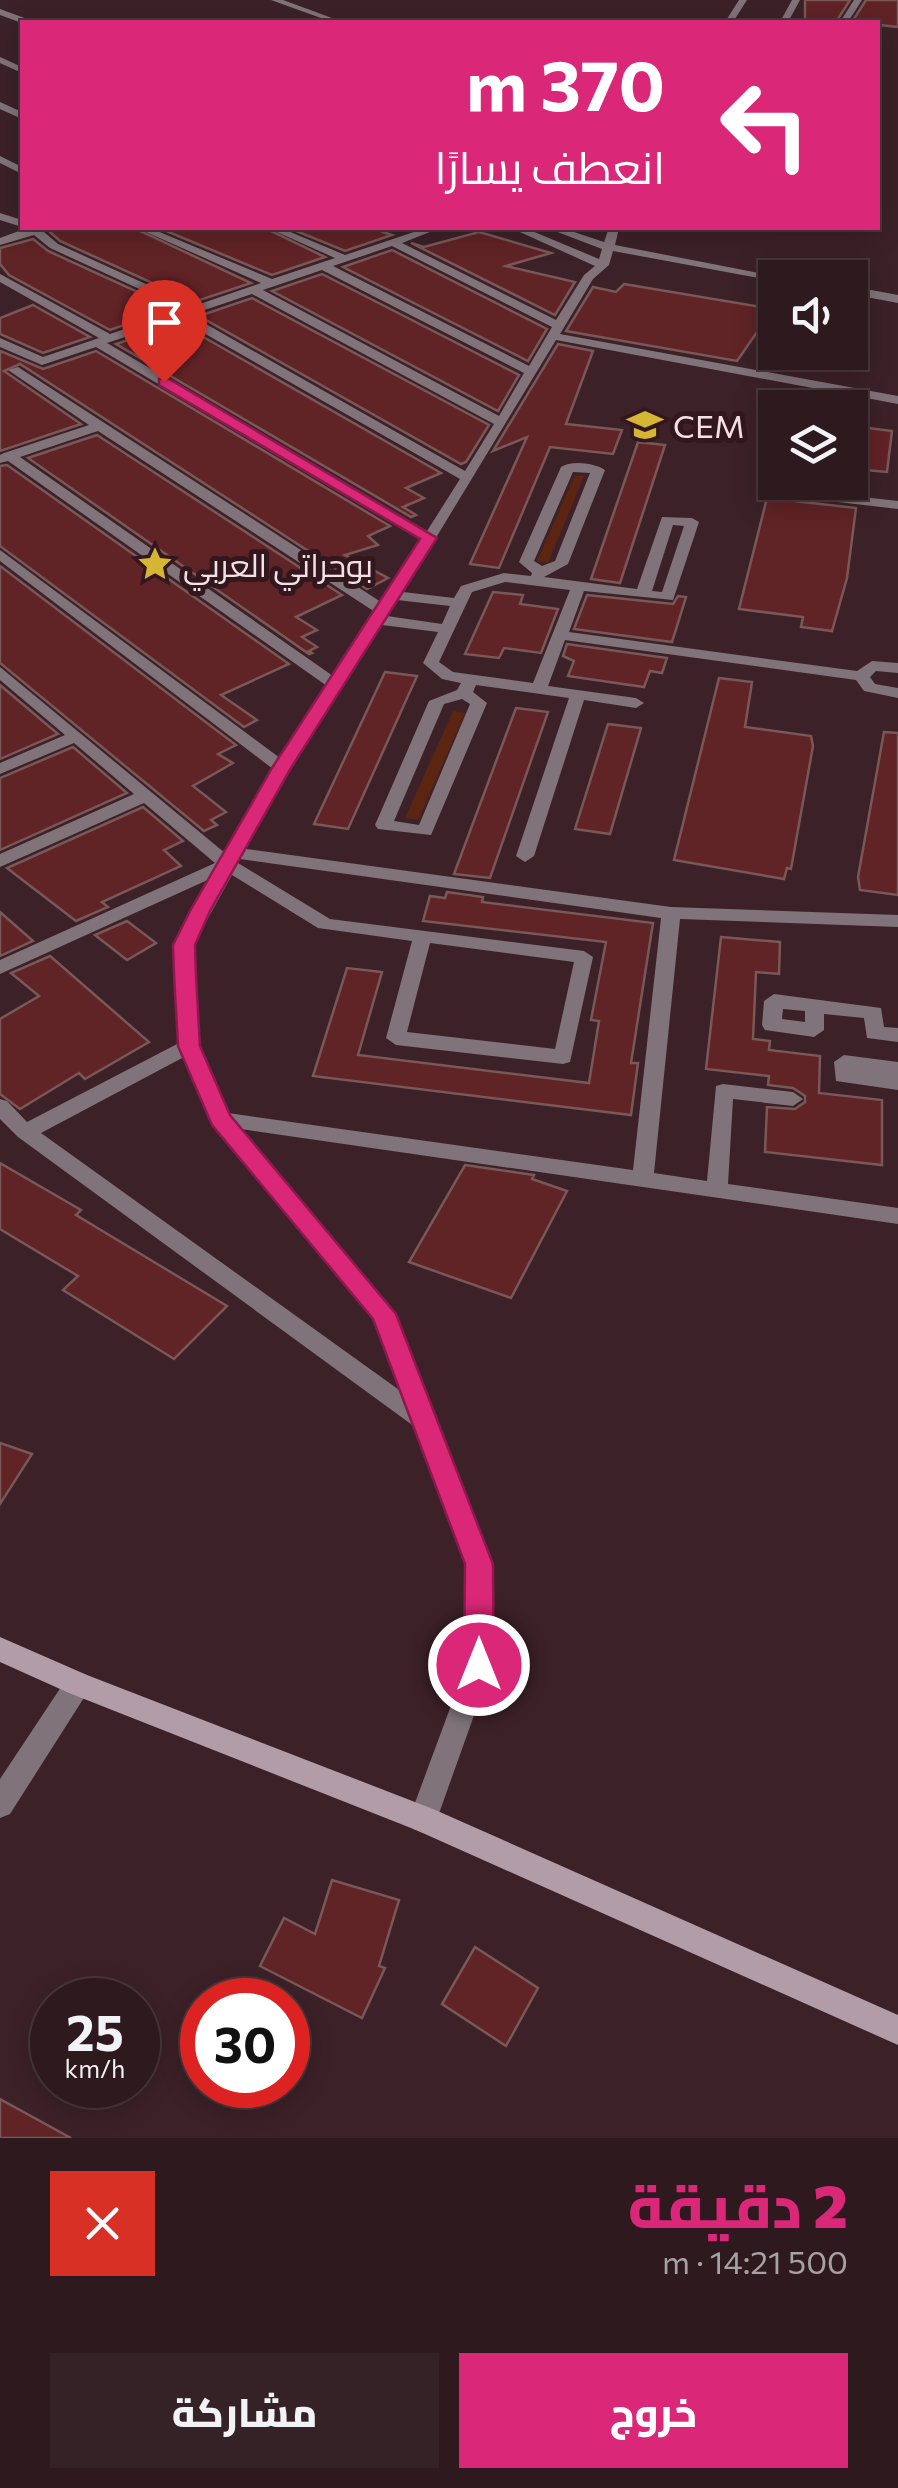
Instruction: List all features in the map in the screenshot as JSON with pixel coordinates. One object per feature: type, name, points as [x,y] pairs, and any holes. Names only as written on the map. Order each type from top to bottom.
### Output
[{"type":"street","points":[[275,0],[333,20]]},
{"type":"street","points":[[0,242],[33,230]]},
{"type":"street","points":[[40,230],[54,246],[185,311],[468,478]]},
{"type":"street","points":[[147,230],[271,283]]},
{"type":"street","points":[[278,230],[344,258]]},
{"type":"street","points":[[390,230],[410,236]]},
{"type":"street","points":[[7,372],[429,230]]},
{"type":"street","points":[[527,230],[758,274]]},
{"type":"street","points":[[559,230],[608,246]]},
{"type":"street","points":[[392,242],[555,331],[898,400]]},
{"type":"street","points":[[423,1820],[479,1665],[479,1564],[384,1314],[220,1120],[189,1046],[184,945],[282,768],[468,478],[608,246]]},
{"type":"street","points":[[322,266],[531,372]]},
{"type":"street","points":[[0,277],[429,538]]},
{"type":"street","points":[[252,290],[499,421]]},
{"type":"street","points":[[868,293],[898,299]]},
{"type":"street","points":[[0,342],[42,361]]},
{"type":"street","points":[[7,372],[99,426],[383,608],[446,629]]},
{"type":"street","points":[[4,458],[99,426]]},
{"type":"street","points":[[4,458],[335,684]]},
{"type":"street","points":[[568,467],[598,470],[561,564],[538,576],[526,562],[568,467]]},
{"type":"street","points":[[853,500],[898,505]]},
{"type":"street","points":[[636,703],[538,690],[467,686],[431,663],[466,589],[504,578],[538,576],[579,586],[668,597],[692,522],[667,520],[644,594]]},
{"type":"street","points":[[0,554],[282,768]]},
{"type":"street","points":[[538,690],[579,586]]},
{"type":"street","points":[[383,608],[458,604]]},
{"type":"street","points":[[560,635],[861,676],[870,688],[898,693]]},
{"type":"street","points":[[861,676],[872,666],[898,668]]},
{"type":"street","points":[[3,677],[145,796],[325,924],[584,958],[563,1057],[396,1038],[422,937]]},
{"type":"street","points":[[467,686],[480,703],[424,831],[384,826],[437,701],[467,686]]},
{"type":"street","points":[[525,856],[578,695]]},
{"type":"street","points":[[0,769],[74,737]]},
{"type":"street","points":[[0,861],[145,796]]},
{"type":"street","points":[[0,968],[230,858],[671,913],[898,921]]},
{"type":"street","points":[[643,1180],[671,913]]},
{"type":"street","points":[[816,1006],[874,1013],[874,1032],[898,1036]]},
{"type":"street","points":[[25,1132],[189,1046]]},
{"type":"street","points":[[898,1069],[844,1062],[843,1076],[898,1083]]},
{"type":"street","points":[[717,1190],[723,1091],[793,1098]]},
{"type":"street","points":[[0,1106],[25,1132],[424,1420]]},
{"type":"street","points":[[220,1120],[898,1216]]},
{"type":"street","points":[[0,1648],[78,1684],[423,1820],[898,2030]]},
{"type":"street","points":[[0,1804],[78,1684]]},
{"type":"shaded area","points":[[575,475],[584,476],[548,563],[537,561]]},
{"type":"shaded area","points":[[453,711],[465,713],[418,820],[405,818]]},
{"type":"building","points":[[805,0],[850,0],[837,20],[805,20]]},
{"type":"building","points":[[866,0],[898,0],[898,27],[880,25],[880,20],[853,20]]},
{"type":"building","points":[[138,230],[251,283],[194,302],[60,241],[50,232]]},
{"type":"building","points":[[164,230],[269,230],[325,257],[272,275]]},
{"type":"building","points":[[294,230],[378,230],[392,235],[345,251]]},
{"type":"building","points":[[479,232],[551,253],[506,266],[575,282],[555,315],[411,243],[424,247]]},
{"type":"building","points":[[33,239],[48,251],[173,308],[110,330],[9,275],[0,264],[0,248]]},
{"type":"building","points":[[392,250],[547,329],[528,361],[343,267]]},
{"type":"building","points":[[322,274],[519,375],[498,411],[272,291]]},
{"type":"building","points":[[624,284],[758,306],[758,331],[737,361],[566,331],[593,287],[616,292]]},
{"type":"building","points":[[252,298],[489,425],[466,462],[461,464],[199,316]]},
{"type":"building","points":[[33,305],[90,337],[43,353],[0,334],[0,318]]},
{"type":"building","points":[[179,323],[441,473],[406,488],[424,498],[403,507],[416,515],[411,517],[116,344]]},
{"type":"building","points":[[558,344],[593,351],[566,424],[622,430],[613,454],[550,447],[499,568],[470,564],[527,437],[493,451]]},
{"type":"building","points":[[0,351],[43,369],[96,351],[390,526],[368,536],[378,545],[345,555],[388,578],[367,589],[20,364],[4,371],[81,424],[0,451]]},
{"type":"building","points":[[868,428],[892,431],[887,472],[868,470]]},
{"type":"building","points":[[97,435],[342,595],[296,617],[317,630],[302,637],[317,647],[309,651],[312,653],[309,654],[28,458]]},
{"type":"building","points":[[638,442],[665,445],[620,583],[591,579]]},
{"type":"building","points":[[7,465],[289,664],[221,695],[257,720],[244,727],[0,546],[0,466]]},
{"type":"building","points":[[766,500],[856,508],[847,578],[832,631],[801,627],[803,617],[739,609]]},
{"type":"building","points":[[0,566],[236,745],[218,754],[233,763],[193,786],[226,812],[211,820],[217,825],[204,831],[0,663]]},
{"type":"building","points":[[493,592],[523,595],[520,604],[558,609],[541,653],[504,648],[499,658],[465,654]]},
{"type":"building","points":[[587,595],[673,604],[678,596],[686,597],[672,642],[574,629]]},
{"type":"building","points":[[567,644],[667,658],[662,673],[650,671],[644,687],[568,676],[574,661],[563,656]]},
{"type":"building","points":[[385,672],[417,676],[348,829],[314,824]]},
{"type":"building","points":[[719,678],[752,682],[745,727],[811,736],[813,746],[791,869],[787,868],[784,879],[674,860]]},
{"type":"building","points":[[0,685],[58,734],[0,759]]},
{"type":"building","points":[[516,708],[548,712],[490,878],[454,874]]},
{"type":"building","points":[[608,724],[641,728],[610,834],[575,829]]},
{"type":"building","points":[[884,732],[898,733],[898,895],[860,890],[858,877]]},
{"type":"building","points":[[73,747],[127,793],[0,850],[0,778]]},
{"type":"building","points":[[143,807],[183,841],[164,850],[181,866],[102,902],[108,907],[76,921],[7,868]]},
{"type":"building","points":[[447,892],[483,897],[482,902],[653,923],[631,1063],[638,1063],[631,1115],[313,1076],[347,968],[382,972],[358,1055],[589,1083],[599,1021],[591,1020],[606,942],[423,921],[430,896],[445,898]]},
{"type":"building","points":[[0,912],[33,941],[0,956]]},
{"type":"building","points":[[127,921],[156,943],[127,960],[95,935]]},
{"type":"building","points":[[721,937],[780,942],[779,974],[756,972],[753,1039],[770,1041],[769,1050],[820,1056],[819,1093],[882,1100],[882,1165],[765,1152],[767,1107],[795,1109],[805,1102],[805,1096],[793,1088],[768,1085],[769,1076],[706,1069]]},
{"type":"building","points":[[50,956],[149,1042],[85,1079],[79,1073],[20,1109],[0,1094],[0,1019],[39,996],[11,973]]},
{"type":"building","points":[[0,1163],[81,1210],[76,1215],[227,1306],[174,1359],[63,1290],[78,1276],[0,1229]]},
{"type":"building","points":[[465,1165],[534,1175],[532,1179],[567,1191],[511,1298],[409,1262]]},
{"type":"building","points":[[0,1443],[32,1454],[0,1504]]},
{"type":"building","points":[[332,1880],[399,1900],[379,1966],[385,1968],[362,2018],[310,1991],[310,1978],[284,1978],[260,1966],[284,1918],[315,1934]]},
{"type":"building","points":[[475,1947],[538,1988],[506,2046],[442,2004]]},
{"type":"building","points":[[0,2099],[71,2138],[0,2138]]},
{"type":"place","name":"CEM","points":[[645,425]]},
{"type":"place","name":"بوحراتي العربي","points":[[155,564]]},
{"type":"route","points":[[164,382],[429,538],[282,768],[200,911],[184,945],[185,975],[189,1046],[220,1120],[384,1314],[479,1564],[479,1665]]}]
